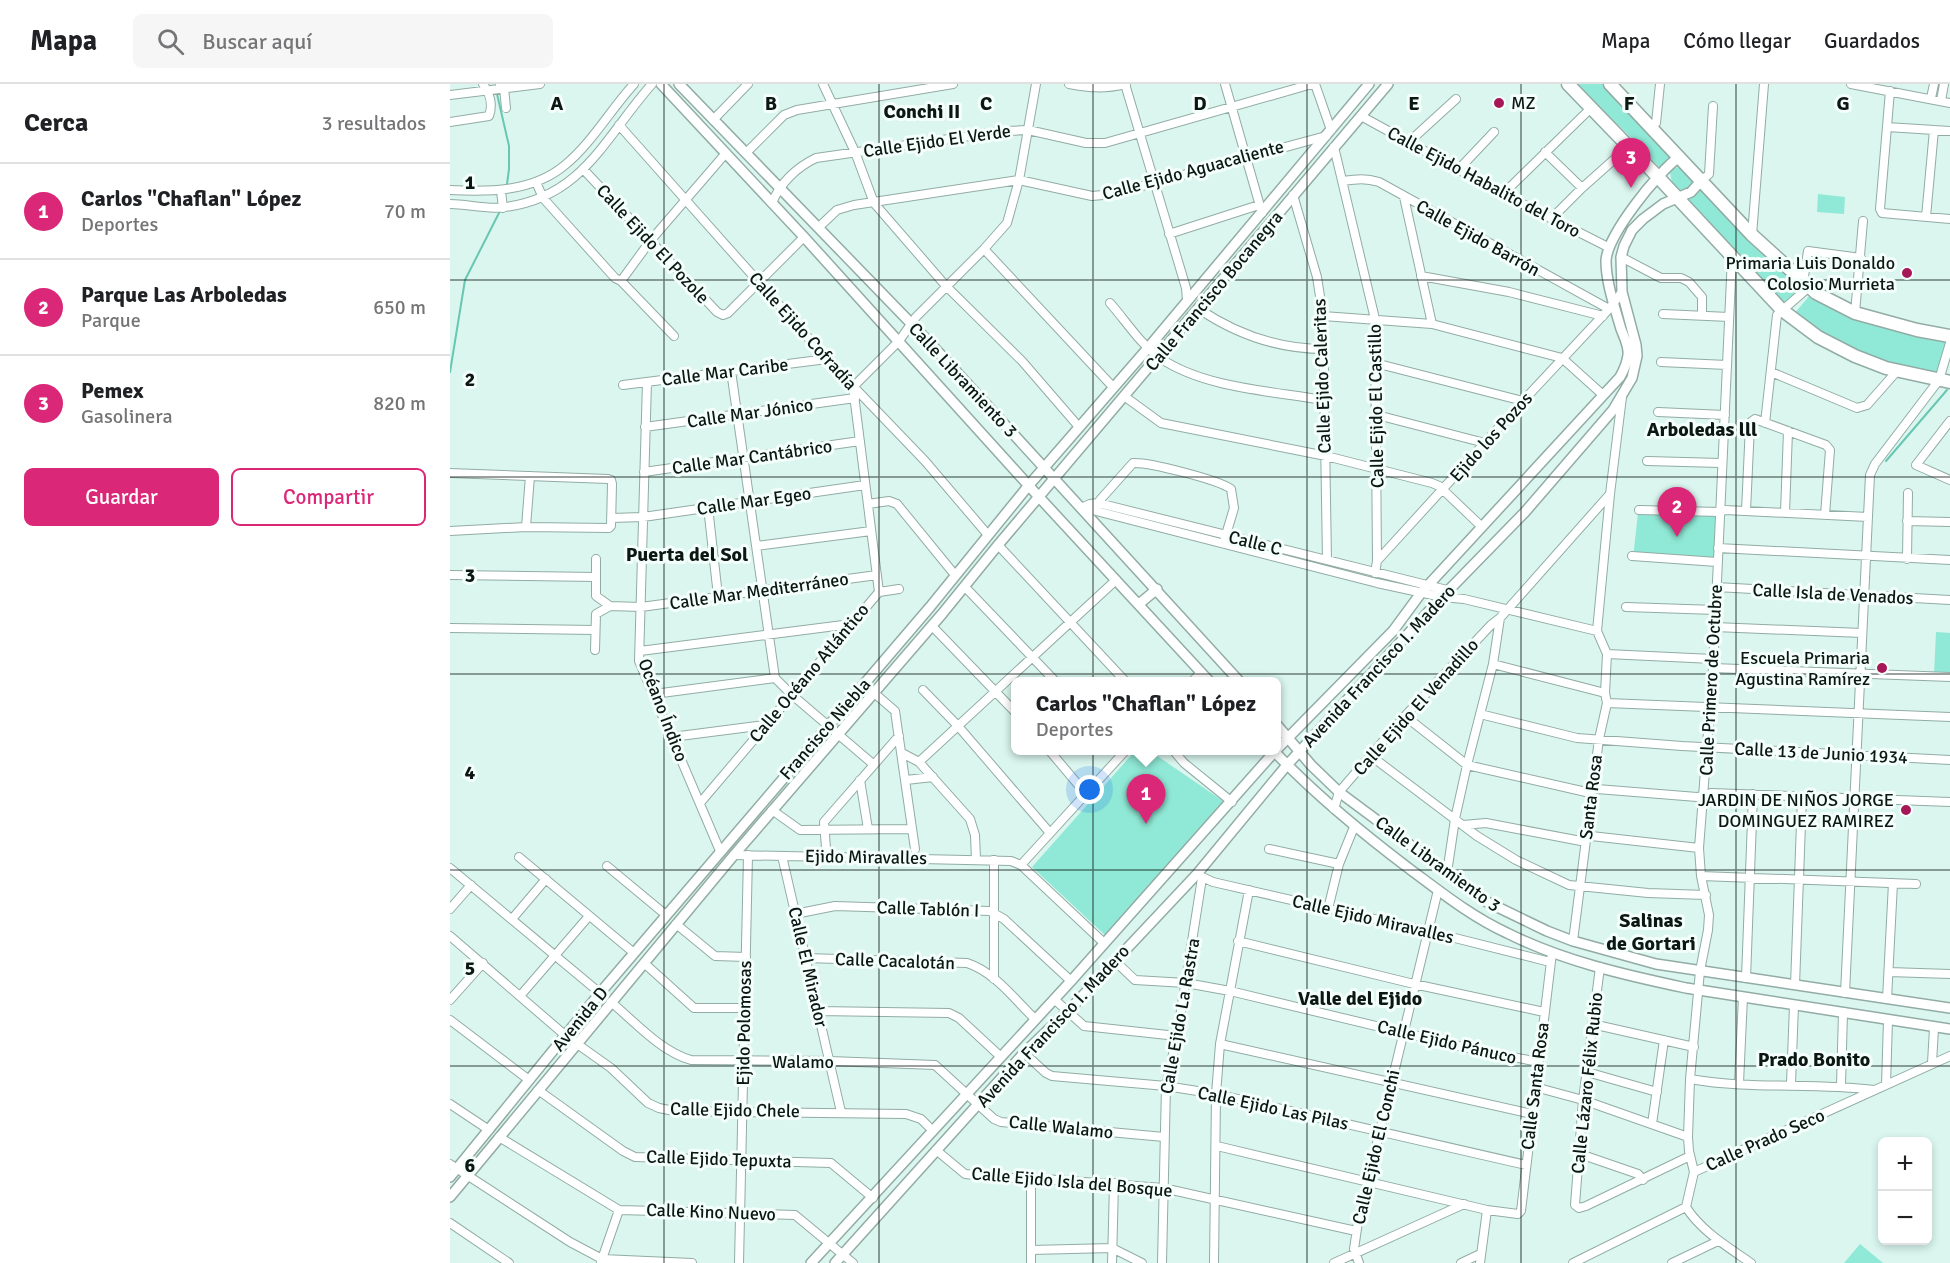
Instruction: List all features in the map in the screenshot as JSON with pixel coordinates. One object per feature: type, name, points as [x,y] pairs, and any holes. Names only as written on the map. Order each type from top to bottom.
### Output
[{"type":"main road","points":[[1568,84],[1782,310],[1818,337],[1875,365],[1944,381]]},
{"type":"main road","points":[[1610,84],[1752,236],[1806,285],[1855,313],[1900,326],[1950,336]]},
{"type":"main road","points":[[1935,333],[1950,331]]},
{"type":"street","points":[[450,95],[485,87],[540,84]]},
{"type":"street","points":[[450,190],[501,191],[536,182],[565,166],[634,84]]},
{"type":"street","points":[[450,204],[503,208],[543,198],[584,170],[652,84]]},
{"type":"street","name":"Calle Libramiento 3","points":[[661,84],[1206,677]]},
{"type":"street","name":"Calle Libramiento 3","points":[[682,84],[713,120],[911,324],[1054,480],[1090,509],[1157,589],[1236,677]]},
{"type":"street","points":[[713,120],[748,84]]},
{"type":"street","points":[[824,84],[855,152],[874,203],[946,286],[1022,361],[1079,427]]},
{"type":"street","points":[[746,153],[784,115],[797,110],[953,84]]},
{"type":"street","points":[[853,387],[899,341],[916,317],[1007,223],[1019,180],[1036,84]]},
{"type":"street","points":[[1069,84],[1094,89],[1125,84],[1186,288],[1187,300]]},
{"type":"street","points":[[1169,234],[1260,209],[1225,84]]},
{"type":"street","points":[[1313,84],[1329,133]]},
{"type":"street","name":"Calle Ejido El Verde","points":[[779,187],[816,158],[1005,131],[1028,130],[1096,144],[1141,134],[1313,84]]},
{"type":"street","name":"Calle Francisco Bocanegra","points":[[988,535],[1148,348],[1260,209],[1329,133],[1369,84]]},
{"type":"street","name":"Calle Francisco Bocanegra","points":[[998,545],[1388,84]]},
{"type":"street","points":[[1651,128],[1656,123],[1659,88],[1652,84]]},
{"type":"street","points":[[1752,236],[1764,84]]},
{"type":"street","points":[[1851,84],[1873,86],[1946,102],[1944,84]]},
{"type":"street","points":[[1931,98],[1934,84]]},
{"type":"street","points":[[502,86],[506,108]]},
{"type":"street","points":[[450,122],[489,116],[491,106],[485,87]]},
{"type":"street","points":[[1890,91],[1880,209],[1885,214],[1950,219]]},
{"type":"street","points":[[1410,141],[1456,99]]},
{"type":"street","points":[[1701,181],[1709,174],[1713,106]]},
{"type":"street","points":[[1503,194],[1591,108]]},
{"type":"street","name":"Calle Ejido Habalito del Toro","points":[[1360,116],[1410,141],[1503,194],[1608,247]]},
{"type":"street","name":"Calle Ejido Cofradía","points":[[619,125],[827,359],[925,461],[988,535]]},
{"type":"street","points":[[1887,127],[1950,131]]},
{"type":"street","points":[[1926,217],[1934,130]]},
{"type":"street","points":[[1459,170],[1494,132]]},
{"type":"street","name":"Calle Ejido Aguacaliente","points":[[819,227],[837,210],[854,205],[1019,180],[1092,196],[1113,194],[1329,133]]},
{"type":"street","name":"Calle Ejido El Castillo","points":[[1334,147],[1375,318],[1377,561]]},
{"type":"street","points":[[1551,219],[1628,147]]},
{"type":"street","points":[[1545,152],[1582,188]]},
{"type":"street","points":[[621,281],[651,240],[726,153]]},
{"type":"street","points":[[1608,247],[1622,224],[1665,168],[1678,157]]},
{"type":"street","name":"Calle Ejido El Pozole","points":[[584,170],[717,312],[723,315],[728,313],[758,283]]},
{"type":"street","name":"Calle Ejido Barrón","points":[[1344,181],[1369,179],[1609,310]]},
{"type":"street","name":"Avenida Francisco I. Madero","points":[[835,1263],[1024,1053],[1200,876],[1287,765],[1442,597],[1525,512],[1622,397],[1632,378],[1636,356],[1636,345],[1622,292],[1621,257],[1624,246],[1632,230],[1653,211],[1676,197],[1691,192],[1701,181]]},
{"type":"street","points":[[536,182],[543,198],[615,278],[621,281],[674,336]]},
{"type":"street","points":[[772,203],[779,187]]},
{"type":"street","points":[[501,191],[503,208]]},
{"type":"street","name":"Calle Ejido Caleritas","points":[[1293,195],[1317,277],[1323,316],[1327,560]]},
{"type":"street","points":[[1404,197],[1432,324]]},
{"type":"street","points":[[1855,313],[1863,221]]},
{"type":"street","points":[[758,283],[804,237]]},
{"type":"street","name":"Avenida Francisco I. Madero","points":[[1281,746],[1393,631],[1425,590],[1620,377],[1628,357],[1628,349],[1609,310],[1608,247]]},
{"type":"street","points":[[984,249],[1113,387]]},
{"type":"street","points":[[1766,423],[1777,315],[1806,285],[1808,251],[1861,258]]},
{"type":"street","points":[[1621,257],[1661,278],[1681,278],[1689,282],[1702,297],[1702,315]]},
{"type":"street","name":"Calle Primero de Octubre","points":[[1695,1172],[1688,1137],[1690,1078],[1700,972],[1708,930],[1708,905],[1701,876],[1700,848],[1709,746],[1731,257]]},
{"type":"street","points":[[1421,276],[1609,310]]},
{"type":"street","name":"Ejido los Pozos","points":[[1377,561],[1562,358],[1609,310],[1622,292]]},
{"type":"street","points":[[1110,303],[1148,348],[1190,375],[1243,387],[1323,400]]},
{"type":"street","points":[[1199,309],[1223,325],[1255,338],[1297,348],[1324,349]]},
{"type":"street","points":[[1663,314],[1729,317]]},
{"type":"street","points":[[1323,316],[1375,318],[1432,324],[1562,358],[1603,395]]},
{"type":"street","points":[[1845,993],[1870,475],[1875,464],[1944,381],[1950,343]]},
{"type":"street","name":"Calle Mar Caribe","points":[[623,385],[827,359]]},
{"type":"street","points":[[1661,362],[1727,364]]},
{"type":"street","points":[[1375,363],[1523,401]]},
{"type":"street","points":[[731,371],[775,678],[873,764]]},
{"type":"street","points":[[1770,372],[1857,408],[1868,405],[1897,371]]},
{"type":"street","name":"Océano Índico","points":[[647,382],[639,660],[720,851]]},
{"type":"street","name":"Calle Océano Atlántico","points":[[700,803],[879,591],[853,387]]},
{"type":"street","points":[[1124,396],[1161,423],[1326,456],[1432,483],[1482,527]]},
{"type":"street","points":[[1622,397],[1597,631],[1607,654],[1713,664],[1950,677]]},
{"type":"street","name":"Calle Mar Jónico","points":[[645,427],[855,398]]},
{"type":"street","points":[[1658,412],[1725,415]]},
{"type":"street","points":[[1377,415],[1485,443]]},
{"type":"street","points":[[1746,511],[1750,425],[1751,422],[1757,420],[1826,445],[1830,450],[1825,514]]},
{"type":"street","points":[[1950,422],[1916,465],[1950,480]]},
{"type":"street","points":[[1785,513],[1788,431]]},
{"type":"street","name":"Calle Mar Cantábrico","points":[[644,472],[860,441]]},
{"type":"street","points":[[1647,460],[1721,463]]},
{"type":"street","points":[[1090,509],[1133,463],[1201,477],[1226,485],[1231,489],[1234,508],[1225,539]]},
{"type":"street","points":[[450,473],[611,480],[611,526],[607,528],[526,527],[450,531]]},
{"type":"street","points":[[526,527],[530,476]]},
{"type":"street","name":"Calle Mar Egeo","points":[[611,518],[643,517],[866,485]]},
{"type":"street","points":[[1907,559],[1908,493]]},
{"type":"street","name":"Calle Ejido El Venadillo","points":[[1334,809],[1339,792],[1405,717],[1500,618],[1610,494]]},
{"type":"street","points":[[868,504],[889,501],[897,504],[955,575]]},
{"type":"street","points":[[708,507],[718,596]]},
{"type":"street","name":"Calle C","points":[[1090,509],[1225,539],[1425,590]]},
{"type":"street","points":[[1639,510],[1719,512],[1725,510],[1868,516]]},
{"type":"street","points":[[1907,521],[1950,522]]},
{"type":"street","points":[[756,546],[871,531]]},
{"type":"street","name":"Francisco Niebla","points":[[720,851],[930,607],[988,535]]},
{"type":"street","points":[[998,545],[1122,677]]},
{"type":"street","name":"Francisco Niebla","points":[[734,855],[932,626],[998,545]]},
{"type":"street","points":[[1718,548],[1950,560]]},
{"type":"street","points":[[1632,556],[1717,562]]},
{"type":"street","points":[[595,650],[596,614],[610,606],[596,596],[596,559]]},
{"type":"street","name":"Calle C","points":[[1307,560],[1327,560],[1425,590]]},
{"type":"street","points":[[1375,573],[1377,561]]},
{"type":"street","points":[[450,575],[596,577]]},
{"type":"street","name":"Calle Mar Mediterráneo","points":[[610,606],[641,607],[877,575]]},
{"type":"street","points":[[1013,677],[1116,580]]},
{"type":"street","points":[[965,587],[1052,677]]},
{"type":"street","name":"Calle Isla de Venados","points":[[1716,587],[1950,600]]},
{"type":"street","points":[[879,591],[899,589]]},
{"type":"street","points":[[1139,604],[1157,589]]},
{"type":"street","points":[[1425,590],[1442,597],[1464,599],[1597,631]]},
{"type":"street","points":[[1425,590],[1450,590],[1464,599]]},
{"type":"street","points":[[1626,607],[1716,610]]},
{"type":"street","points":[[1447,873],[1455,819],[1493,664],[1500,618]]},
{"type":"street","points":[[640,651],[851,624]]},
{"type":"street","points":[[932,626],[1011,707]]},
{"type":"street","points":[[1715,627],[1862,633]]},
{"type":"street","points":[[450,628],[595,630]]},
{"type":"street","name":"Santa Rosa","points":[[1573,941],[1599,739],[1607,703],[1605,693],[1607,654]]},
{"type":"street","points":[[1493,664],[1605,693]]},
{"type":"street","points":[[1196,677],[1201,672]]},
{"type":"street","points":[[654,694],[775,678]]},
{"type":"street","points":[[919,762],[1011,679]]},
{"type":"street","points":[[923,690],[958,726],[1050,833]]},
{"type":"street","points":[[873,692],[895,711],[915,849]]},
{"type":"street","points":[[1607,703],[1950,717]]},
{"type":"street","name":"Calle 13 de Junio 1934","points":[[1480,714],[1559,734],[1599,739],[1683,746],[1950,760]]},
{"type":"street","points":[[1405,717],[1467,765],[1586,792],[1597,789],[1704,796],[1711,793],[1753,794],[1950,802]]},
{"type":"street","points":[[672,737],[765,725]]},
{"type":"street","name":"Calle Libramiento 3","points":[[1281,730],[1339,792],[1487,902],[1509,914],[1573,941],[1647,962],[1700,972],[1950,1008]]},
{"type":"street","points":[[826,848],[824,822],[899,736]]},
{"type":"street","points":[[902,753],[919,762],[970,819],[975,835],[976,860]]},
{"type":"street","points":[[1053,755],[1086,794]]},
{"type":"street","points":[[1104,943],[1021,865],[1120,755]]},
{"type":"street","points":[[1177,755],[1232,802]]},
{"type":"street","name":"Avenida Francisco I. Madero","points":[[811,1263],[1071,981],[1272,755]]},
{"type":"street","name":"Calle Libramiento 3","points":[[1278,755],[1354,827],[1438,890],[1488,923],[1551,957],[1699,990],[1950,1029]]},
{"type":"street","points":[[1371,756],[1476,836],[1516,860],[1569,885],[1580,888],[1706,895]]},
{"type":"street","points":[[906,780],[933,777]]},
{"type":"street","points":[[860,780],[868,829]]},
{"type":"street","points":[[1746,978],[1753,794]]},
{"type":"street","points":[[1795,985],[1803,797]]},
{"type":"street","points":[[772,810],[800,830],[912,829]]},
{"type":"street","points":[[1463,825],[1486,823],[1581,841],[1591,836],[1700,848]]},
{"type":"street","points":[[1328,909],[1339,864],[1354,827]]},
{"type":"street","points":[[1269,849],[1339,864]]},
{"type":"street","name":"Avenida D","points":[[450,1177],[454,1166],[489,1130],[600,993],[720,851]]},
{"type":"street","name":"Avenida D","points":[[450,1197],[734,855]]},
{"type":"street","name":"Ejido Miravalles","points":[[734,855],[994,860],[1011,861],[1021,865]]},
{"type":"street","name":"Ejido Polomosas","points":[[739,1263],[748,855]]},
{"type":"street","name":"Calle El Mirador","points":[[782,856],[842,1112]]},
{"type":"street","points":[[519,857],[634,953]]},
{"type":"street","points":[[994,860],[994,979]]},
{"type":"street","points":[[607,866],[666,915]]},
{"type":"street","points":[[450,868],[600,993]]},
{"type":"street","name":"Calle Ejido Miravalles","points":[[1200,876],[1328,909],[1551,957]]},
{"type":"street","name":"Calle Ejido La Rastra","points":[[1162,1263],[1166,1086],[1177,1036],[1200,876]]},
{"type":"street","points":[[1701,876],[1916,884]]},
{"type":"street","points":[[512,920],[546,879]]},
{"type":"street","points":[[1887,999],[1893,883]]},
{"type":"street","points":[[450,909],[471,885]]},
{"type":"street","points":[[1214,1263],[1216,1094],[1220,1044],[1249,890]]},
{"type":"street","name":"Calle Ejido El Conchi","points":[[1354,1254],[1356,1231],[1438,890]]},
{"type":"street","name":"Calle Tablón I","points":[[795,914],[835,906],[990,911],[1004,919],[1071,981]]},
{"type":"street","points":[[520,996],[589,916]]},
{"type":"street","points":[[676,924],[715,956],[746,957]]},
{"type":"street","name":"Calle Ejido Chele","points":[[450,936],[566,1036],[611,1068],[648,1103],[659,1108],[674,1111],[842,1112],[913,1116],[921,1119],[933,1131]]},
{"type":"street","points":[[1238,941],[1414,984],[1544,1012]]},
{"type":"street","name":"Calle Santa Rosa","points":[[1487,1209],[1513,1215],[1521,1211],[1551,957]]},
{"type":"street","name":"Calle Cacalotán","points":[[806,958],[968,963],[994,979],[1035,1019]]},
{"type":"street","name":"Calle Ejido Pánuco","points":[[1116,961],[1135,980],[1185,983],[1230,991],[1402,1033],[1539,1062]]},
{"type":"street","points":[[450,1000],[483,963]]},
{"type":"street","points":[[644,963],[694,1008],[745,1008]]},
{"type":"street","name":"Calle Lázaro Félix Rubio","points":[[1600,967],[1583,1100],[1575,1205],[1579,1208],[1586,1206],[1643,1180]]},
{"type":"street","points":[[1889,972],[1950,974]]},
{"type":"street","points":[[1738,1083],[1743,997]]},
{"type":"street","points":[[1054,999],[1084,1026],[1177,1036]]},
{"type":"street","name":"Walamo","points":[[611,1002],[678,1056],[691,1060],[830,1061],[935,1065],[967,1095]]},
{"type":"street","points":[[1791,1084],[1794,1005]]},
{"type":"street","points":[[818,1011],[949,1013],[959,1018],[1001,1057]]},
{"type":"street","points":[[1841,1086],[1843,1012]]},
{"type":"street","points":[[450,1020],[529,1080]]},
{"type":"street","points":[[1886,1085],[1888,1020]]},
{"type":"street","points":[[1592,1024],[1694,1047]]},
{"type":"street","points":[[1932,1063],[1934,1028]]},
{"type":"street","points":[[1652,1124],[1664,1040]]},
{"type":"street","points":[[1220,1044],[1532,1114]]},
{"type":"street","name":"Calle Ejido Las Pilas","points":[[1024,1053],[1052,1076],[1166,1086],[1216,1094],[1526,1166]]},
{"type":"street","name":"Calle Prado Seco","points":[[1686,1207],[1695,1172],[1950,1056]]},
{"type":"street","points":[[1587,1072],[1657,1092]]},
{"type":"street","points":[[1690,1078],[1738,1083],[1841,1086],[1875,1090]]},
{"type":"street","points":[[1535,1087],[1583,1100],[1688,1137]]},
{"type":"street","name":"Calle Ejido Tepuxta","points":[[538,1090],[623,1151],[635,1157],[831,1163],[873,1198]]},
{"type":"street","name":"Calle Walamo","points":[[967,1095],[994,1119],[1009,1124],[1164,1137]]},
{"type":"street","points":[[450,1104],[489,1130]]},
{"type":"street","points":[[500,1137],[619,1210],[601,1261]]},
{"type":"street","points":[[1216,1146],[1487,1209],[1480,1259],[1461,1263]]},
{"type":"street","name":"Calle Ejido Isla del Bosque","points":[[936,1150],[965,1174],[1163,1188],[1356,1231]]},
{"type":"street","points":[[1580,1154],[1638,1174],[1643,1180],[1690,1156]]},
{"type":"street","points":[[454,1166],[601,1261],[692,1263]]},
{"type":"street","points":[[1031,1178],[1031,1263]]},
{"type":"street","points":[[1112,1263],[1114,1183]]},
{"type":"street","points":[[1334,1263],[1464,1204]]},
{"type":"street","points":[[1573,1263],[1686,1207],[1692,1217],[1718,1241],[1751,1263]]},
{"type":"street","name":"Calle Kino Nuevo","points":[[619,1210],[795,1215],[853,1263]]},
{"type":"street","points":[[450,1223],[509,1263]]},
{"type":"street","points":[[1672,1263],[1718,1241]]},
{"type":"street","points":[[1031,1250],[1113,1248],[1142,1263]]},
{"type":"street","points":[[1354,1254],[1359,1263]]},
{"type":"green space","points":[[1578,84],[1607,84],[1672,157],[1660,168]]},
{"type":"green space","points":[[1680,167],[1693,180],[1693,186],[1686,192],[1676,187],[1671,179],[1670,171]]},
{"type":"green space","points":[[1700,188],[1742,234],[1802,290],[1782,304],[1682,197]]},
{"type":"green space","points":[[1818,194],[1845,197],[1844,214],[1817,212]]},
{"type":"green space","points":[[1811,294],[1949,342],[1939,376],[1872,360],[1835,345],[1793,315]]},
{"type":"green space","points":[[1638,513],[1720,515],[1717,566],[1633,558]]},
{"type":"green space","points":[[1936,632],[1950,633],[1950,675],[1934,675]]},
{"type":"green space","points":[[1131,755],[1156,755],[1226,803],[1106,936],[1032,867]]},
{"type":"green space","points":[[1860,1244],[1883,1263],[1844,1263]]},
{"type":"waterway","points":[[497,94],[509,146],[507,184]]},
{"type":"waterway","points":[[450,372],[465,280],[500,211]]},
{"type":"waterway","points":[[1886,461],[1947,390]]},
{"type":"place","name":"MZ","points":[[1499,103]]},
{"type":"place","name":"Pemex","points":[[1631,188]]},
{"type":"place","name":"Primaria Luis Donaldo Colosio Murrieta","points":[[1907,273]]},
{"type":"place","name":"Parque Las Arboledas","points":[[1677,537]]},
{"type":"place","name":"Escuela Primaria Agustina Ramírez","points":[[1882,668]]},
{"type":"place","name":"JARDIN DE NIÑOS JORGE DOMINGUEZ RAMIREZ","points":[[1906,810]]},
{"type":"place","name":"Carlos \"Chaflan\" López","points":[[1146,824]]},
{"type":"district","name":"Conchi II","points":[[922,111]]},
{"type":"district","name":"Arboledas lll","points":[[1702,429]]},
{"type":"district","name":"Puerta del Sol","points":[[687,554]]},
{"type":"district","name":"Salinas de Gortari","points":[[1651,932]]},
{"type":"district","name":"Valle del Ejido","points":[[1360,998]]},
{"type":"district","name":"Prado Bonito","points":[[1814,1059]]}]
